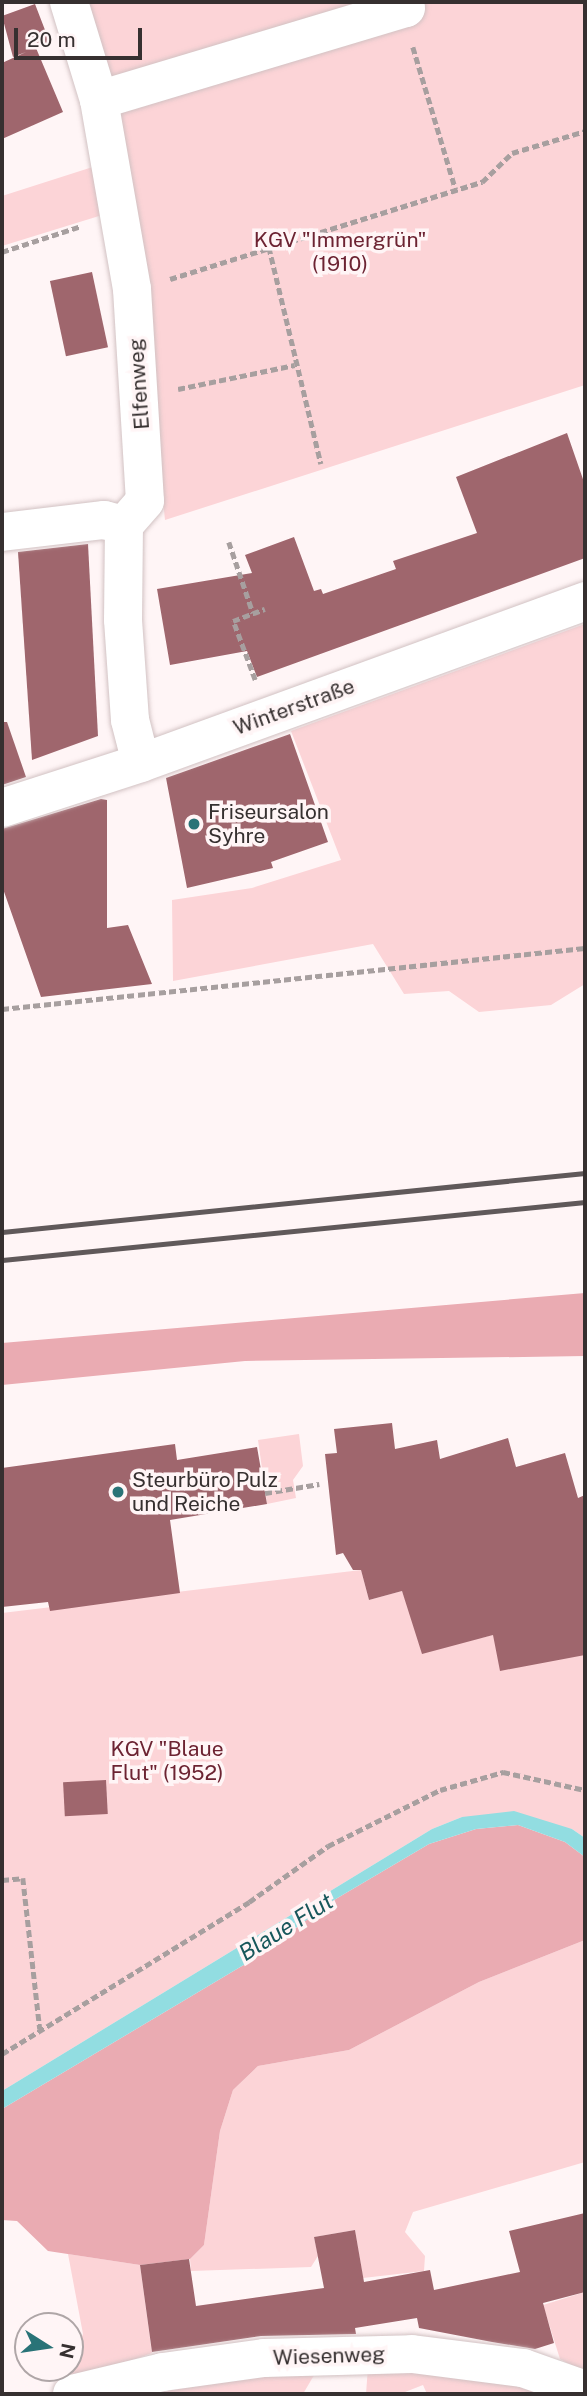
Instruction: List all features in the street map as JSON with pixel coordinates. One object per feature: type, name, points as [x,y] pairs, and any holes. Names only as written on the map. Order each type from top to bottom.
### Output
[{"type":"street","name":"Elfenweg","points":[[69,2],[99,100],[132,289],[145,501],[124,525]]},
{"type":"street","points":[[99,100],[403,5]]},
{"type":"street","points":[[2,532],[104,520],[124,525],[124,633],[130,720],[141,763]]},
{"type":"street","name":"Winterstraße","points":[[2,808],[141,763],[585,601]]},
{"type":"street","name":"Wiesenweg","points":[[72,2394],[163,2372],[264,2358],[412,2354],[510,2365],[585,2390]]},
{"type":"path","points":[[403,5],[456,190]]},
{"type":"path","points":[[132,289],[456,190],[492,176],[512,153],[585,131]]},
{"type":"path","points":[[2,252],[119,214]]},
{"type":"path","points":[[269,247],[295,365],[321,464]]},
{"type":"path","points":[[140,397],[295,365]]},
{"type":"path","points":[[229,542],[253,613]]},
{"type":"path","points":[[265,609],[233,621],[268,717]]},
{"type":"path","points":[[2,1009],[585,948]]},
{"type":"path","points":[[265,1493],[319,1484]]},
{"type":"path","points":[[2,2054],[248,1902],[328,1846],[440,1790],[503,1772],[585,1790]]},
{"type":"path","points":[[2,1880],[23,1878],[40,2029]]},
{"type":"green space","name":"KGV \"Immergrün\" (1910)","points":[[85,2],[585,2],[585,385],[165,520],[152,393]]},
{"type":"green space","points":[[102,164],[112,212],[2,246],[2,196]]},
{"type":"green space","points":[[585,624],[585,984],[551,1005],[479,1012],[449,991],[404,994],[373,944],[173,981],[172,900],[252,888],[341,860],[291,731]]},
{"type":"green space","points":[[299,1434],[303,1466],[293,1480],[296,1498],[267,1504],[258,1440]]},
{"type":"green space","name":"KGV \"Blaue Flut\" (1952)","points":[[361,1570],[369,1600],[402,1591],[405,1599],[481,1638],[585,1610],[585,1838],[572,1829],[462,1817],[432,1829],[2,2091],[2,1613]]},
{"type":"green space","points":[[585,1940],[585,2162],[413,2212],[405,2232],[425,2256],[424,2271],[363,2278],[355,2230],[314,2237],[318,2256],[311,2267],[191,2271],[190,2259],[204,2245],[220,2131],[233,2090],[258,2066],[349,2050],[479,1982]]},
{"type":"green space","points":[[68,2254],[140,2265],[152,2353],[84,2377],[84,2312],[79,2312]]},
{"type":"green space","points":[[585,2292],[585,2372],[560,2359],[543,2305]]},
{"type":"green space","points":[[368,2367],[439,2368],[553,2394],[427,2394],[423,2385],[400,2394],[366,2394]]},
{"type":"green space","points":[[317,2370],[303,2394],[165,2392],[194,2384]]},
{"type":"shaded area","points":[[585,1293],[585,1356],[245,1361],[2,1385],[2,1343]]},
{"type":"shaded area","points":[[518,1825],[565,1842],[585,1857],[585,1940],[479,1982],[349,2050],[258,2066],[233,2090],[220,2131],[204,2245],[190,2259],[140,2265],[48,2251],[17,2221],[2,2220],[2,2109],[252,1960],[334,1900],[429,1844],[476,1829]]},
{"type":"water","name":"Blaue Flut","points":[[514,1811],[572,1829],[585,1838],[585,1857],[565,1842],[518,1825],[476,1829],[429,1844],[334,1900],[252,1960],[2,2109],[2,2091],[432,1829],[462,1817]]},
{"type":"building","points":[[35,4],[50,43],[36,48],[63,112],[2,139],[2,63],[26,52],[13,57],[2,16]]},
{"type":"building","points":[[92,272],[108,347],[66,356],[50,281]]},
{"type":"building","points":[[567,433],[585,485],[585,558],[257,677],[247,651],[170,665],[157,589],[252,573],[245,555],[294,537],[314,591],[321,589],[323,594],[396,569],[393,561],[477,533],[456,477]]},
{"type":"building","points":[[88,544],[98,736],[32,760],[18,552]]},
{"type":"building","points":[[2,722],[7,722],[26,777],[2,785]]},
{"type":"building","points":[[290,734],[328,842],[271,862],[273,868],[187,888],[166,778]]},
{"type":"building","points":[[101,799],[107,800],[107,928],[128,925],[152,984],[41,997],[2,886],[2,829]]},
{"type":"building","points":[[392,1423],[395,1449],[437,1440],[440,1459],[508,1438],[516,1467],[565,1453],[578,1498],[585,1495],[585,1655],[500,1671],[493,1635],[422,1654],[402,1591],[369,1600],[361,1570],[353,1570],[343,1553],[336,1555],[325,1454],[337,1453],[334,1429]]},
{"type":"building","points":[[175,1444],[177,1460],[257,1447],[267,1504],[170,1520],[180,1593],[50,1611],[48,1602],[2,1607],[2,1468]]},
{"type":"building","points":[[106,1780],[108,1814],[65,1816],[63,1782]]},
{"type":"building","points":[[585,2213],[585,2292],[543,2303],[554,2343],[535,2349],[492,2342],[419,2328],[417,2318],[355,2328],[356,2334],[261,2336],[152,2352],[140,2265],[189,2259],[196,2306],[324,2288],[314,2237],[355,2230],[364,2282],[430,2270],[434,2290],[520,2272],[509,2231]]},
{"type":"railway","points":[[2,1232],[585,1173]]},
{"type":"railway","points":[[2,1260],[585,1202]]},
{"type":"place","name":"Friseursalon Syhre","points":[[194,824]]},
{"type":"place","name":"Steurbüro Pulz und Reiche","points":[[118,1492]]}]
